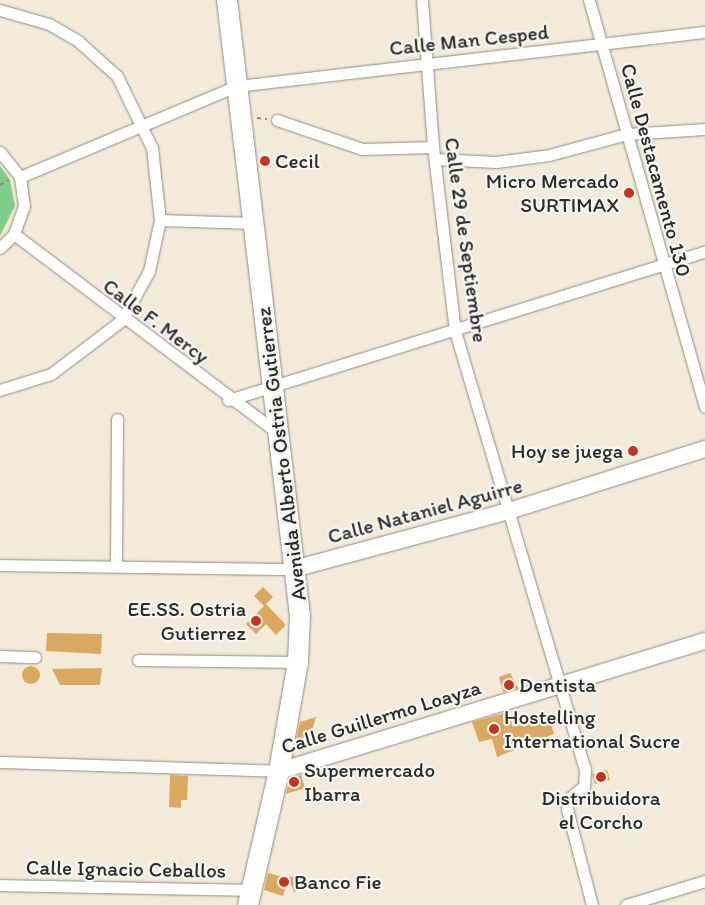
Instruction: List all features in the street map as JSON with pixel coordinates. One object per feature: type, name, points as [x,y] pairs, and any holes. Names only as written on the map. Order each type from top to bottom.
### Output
[{"type":"highway","name":"Avenida Alberto Ostria Gutierrez","points":[[227,0],[300,616],[298,662],[279,771],[249,898]]},
{"type":"street","name":"Calle 29 de Septiembre","points":[[422,0],[429,63],[434,153],[455,331],[563,683],[586,780],[569,798],[567,809],[592,905]]},
{"type":"street","name":"Calle Destacamento 130","points":[[589,0],[662,265],[705,407]]},
{"type":"street","points":[[0,10],[49,24],[92,52],[118,76],[142,124],[158,173],[160,220],[149,271],[122,320],[51,374],[0,390]]},
{"type":"street","name":"Calle Man Cesped","points":[[20,177],[142,124],[237,86],[705,32]]},
{"type":"street","points":[[277,120],[362,149],[434,153],[496,162],[549,156],[627,134],[705,129]]},
{"type":"street","points":[[692,130],[705,137]]},
{"type":"street","points":[[0,152],[20,177],[24,206],[14,234],[0,248]]},
{"type":"street","points":[[160,220],[254,223]]},
{"type":"street","name":"Calle F. Mercy","points":[[14,234],[122,320],[228,400],[278,434]]},
{"type":"street","points":[[228,400],[273,384],[455,331],[705,251]]},
{"type":"street","points":[[116,566],[117,418]]},
{"type":"street","name":"Calle Nataniel Aguirre","points":[[0,565],[116,566],[249,572],[294,569],[509,511],[705,449]]},
{"type":"street","name":"Calle Guillermo Loayza","points":[[0,762],[279,771],[705,641]]},
{"type":"street","points":[[0,656],[34,657]]},
{"type":"street","points":[[138,660],[298,662]]},
{"type":"street","points":[[626,905],[705,881]]},
{"type":"street","name":"Calle Ignacio Ceballos","points":[[0,885],[249,898]]},
{"type":"path","points":[[241,117],[277,120]]},
{"type":"green space","points":[[0,166],[10,180],[15,206],[0,236]]},
{"type":"building","points":[[263,587],[273,597],[264,606],[254,596]]},
{"type":"building","points":[[266,604],[286,625],[276,635],[266,624],[256,634],[246,624]]},
{"type":"building","points":[[47,633],[102,634],[101,654],[46,651]]},
{"type":"building","points":[[31,666],[37,669],[40,675],[37,681],[31,684],[25,681],[22,675],[25,669]]},
{"type":"building","points":[[102,668],[100,685],[60,685],[52,669]]},
{"type":"building","name":"Dentista","points":[[510,673],[518,688],[503,692],[499,677]]},
{"type":"building","points":[[508,712],[513,727],[548,715],[554,734],[497,757],[492,739],[479,742],[472,722]]},
{"type":"building","points":[[316,717],[310,739],[296,741],[300,722]]},
{"type":"building","name":"Distribuidora el Corcho","points":[[607,770],[610,780],[595,784],[592,774]]},
{"type":"building","points":[[170,775],[188,776],[187,800],[181,800],[181,808],[169,807]]},
{"type":"building","points":[[301,775],[305,788],[286,794],[290,778]]},
{"type":"building","points":[[268,873],[288,878],[283,896],[264,890]]},
{"type":"building","points":[[303,874],[306,888],[294,892],[288,878]]},
{"type":"place","name":"Cecil","points":[[265,161]]},
{"type":"place","name":"Micro Mercado SURTIMAX","points":[[629,193]]},
{"type":"place","name":"Hoy se juega","points":[[633,451]]},
{"type":"place","name":"EE.SS. Ostria Gutierrez","points":[[256,621]]},
{"type":"place","name":"Dentista","points":[[509,685]]},
{"type":"place","name":"Hostelling International Sucre","points":[[494,729]]},
{"type":"place","name":"Distribuidora el Corcho","points":[[601,777]]},
{"type":"place","name":"Supermercado Ibarra","points":[[294,782]]},
{"type":"place","name":"Banco Fie","points":[[284,882]]}]
